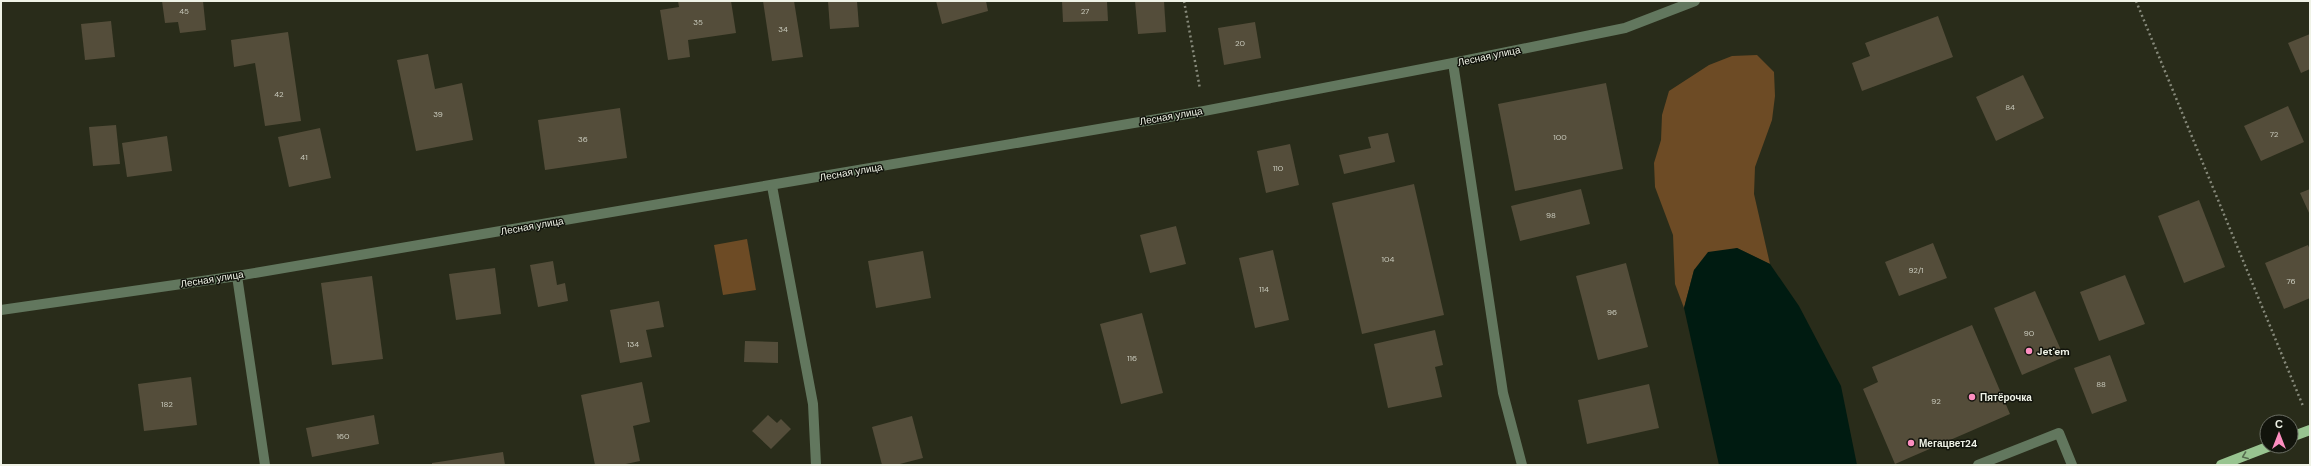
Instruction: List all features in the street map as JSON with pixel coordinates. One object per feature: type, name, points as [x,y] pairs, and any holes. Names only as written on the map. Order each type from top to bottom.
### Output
[{"type":"main road","points":[[2299,434],[2310,430]]},
{"type":"main road","points":[[2221,465],[2259,450]]},
{"type":"street","name":"Лесная улица","points":[[1,310],[237,276],[772,186],[1204,111],[1454,64],[1625,28],[1695,1]]},
{"type":"street","points":[[1454,64],[1503,393],[1522,465]]},
{"type":"street","points":[[772,186],[813,404],[816,465]]},
{"type":"street","points":[[237,276],[265,465]]},
{"type":"street","points":[[1978,465],[2059,433],[2072,465]]},
{"type":"path","points":[[1184,1],[1204,111]]},
{"type":"path","points":[[2136,1],[2303,406]]},
{"type":"shaded area","points":[[1757,55],[1774,72],[1775,96],[1772,120],[1755,167],[1754,194],[1770,264],[1737,248],[1694,270],[1684,308],[1675,284],[1673,235],[1655,187],[1654,163],[1661,140],[1662,115],[1669,91],[1709,65],[1732,56]]},
{"type":"shaded area","points":[[747,239],[756,290],[723,295],[714,245]]},
{"type":"shaded area","points":[[1737,248],[1770,264],[1799,306],[1841,386],[1857,465],[1719,465],[1684,308],[1694,270],[1708,252]]},
{"type":"building","points":[[162,1],[203,1],[206,30],[180,33],[178,22],[165,23]]},
{"type":"building","points":[[678,1],[731,1],[736,33],[688,40],[690,57],[668,60],[660,10],[679,7]]},
{"type":"building","points":[[763,1],[794,1],[803,57],[772,61]]},
{"type":"building","points":[[828,1],[857,1],[859,27],[830,29]]},
{"type":"building","points":[[936,1],[986,1],[988,11],[942,24]]},
{"type":"building","points":[[1062,1],[1107,1],[1108,21],[1063,22]]},
{"type":"building","points":[[1135,1],[1164,1],[1166,32],[1138,34]]},
{"type":"building","points":[[1938,16],[1953,57],[1862,91],[1852,63],[1870,56],[1865,43]]},
{"type":"building","points":[[111,21],[115,57],[85,60],[81,24]]},
{"type":"building","points":[[1255,22],[1261,58],[1224,65],[1218,28]]},
{"type":"building","points":[[288,32],[301,121],[265,126],[255,63],[234,67],[231,40]]},
{"type":"building","points":[[2310,34],[2310,69],[2301,73],[2288,43]]},
{"type":"building","points":[[428,54],[435,89],[462,83],[473,140],[416,151],[397,60]]},
{"type":"building","points":[[2023,75],[2044,118],[1996,141],[1976,97]]},
{"type":"building","points":[[1606,83],[1623,169],[1515,191],[1498,104]]},
{"type":"building","points":[[2288,106],[2304,142],[2261,161],[2244,126]]},
{"type":"building","points":[[620,108],[627,158],[545,170],[538,120]]},
{"type":"building","points":[[116,125],[120,164],[93,166],[89,127]]},
{"type":"building","points":[[320,128],[331,178],[289,187],[278,137]]},
{"type":"building","points":[[1388,133],[1395,162],[1344,174],[1339,155],[1371,148],[1368,137]]},
{"type":"building","points":[[167,136],[172,171],[127,177],[122,143]]},
{"type":"building","points":[[1290,144],[1299,185],[1266,193],[1257,151]]},
{"type":"building","points":[[1414,184],[1444,315],[1362,334],[1332,203]]},
{"type":"building","points":[[1581,189],[1590,224],[1520,241],[1511,206]]},
{"type":"building","points":[[2310,189],[2310,215],[2300,193]]},
{"type":"building","points":[[2199,200],[2225,267],[2184,283],[2158,216]]},
{"type":"building","points":[[1176,226],[1186,264],[1150,273],[1140,235]]},
{"type":"building","points":[[1933,243],[1947,278],[1899,296],[1885,262]]},
{"type":"building","points":[[2308,245],[2310,250],[2310,298],[2284,309],[2265,263]]},
{"type":"building","points":[[1273,250],[1289,320],[1255,328],[1239,258]]},
{"type":"building","points":[[923,251],[931,298],[876,308],[868,261]]},
{"type":"building","points":[[553,261],[557,285],[565,283],[568,301],[538,307],[530,265]]},
{"type":"building","points":[[1626,263],[1648,347],[1598,360],[1576,276]]},
{"type":"building","points":[[495,268],[501,314],[456,320],[449,274]]},
{"type":"building","points":[[2125,275],[2145,324],[2099,341],[2080,292]]},
{"type":"building","points":[[372,276],[383,359],[332,365],[321,283]]},
{"type":"building","points":[[2035,291],[2064,357],[2022,375],[1994,308]]},
{"type":"building","points":[[659,301],[664,327],[646,330],[652,357],[620,363],[610,310]]},
{"type":"building","points":[[1142,313],[1163,393],[1121,404],[1100,324]]},
{"type":"building","points":[[1972,325],[2010,414],[1895,464],[1863,389],[1878,382],[1872,367]]},
{"type":"building","points":[[1435,330],[1443,365],[1435,367],[1442,397],[1388,408],[1374,344]]},
{"type":"building","points":[[745,341],[778,342],[778,363],[744,362]]},
{"type":"building","points":[[2110,355],[2127,401],[2092,414],[2074,368]]},
{"type":"building","points":[[191,377],[197,425],[144,431],[138,384]]},
{"type":"building","points":[[642,382],[650,422],[633,426],[640,461],[621,465],[595,465],[581,395]]},
{"type":"building","points":[[1649,384],[1659,428],[1587,444],[1578,400]]},
{"type":"building","points":[[374,415],[379,444],[312,457],[306,428]]},
{"type":"building","points":[[768,415],[777,423],[781,419],[791,429],[771,449],[752,431]]},
{"type":"building","points":[[912,416],[923,458],[896,465],[882,465],[872,427]]},
{"type":"building","points":[[503,452],[505,465],[432,465],[432,463]]},
{"type":"place","name":"Jet'em","points":[[2029,351]]},
{"type":"place","name":"Пятёрочка","points":[[1972,397]]},
{"type":"place","name":"Мегацвет24","points":[[1911,443]]}]
